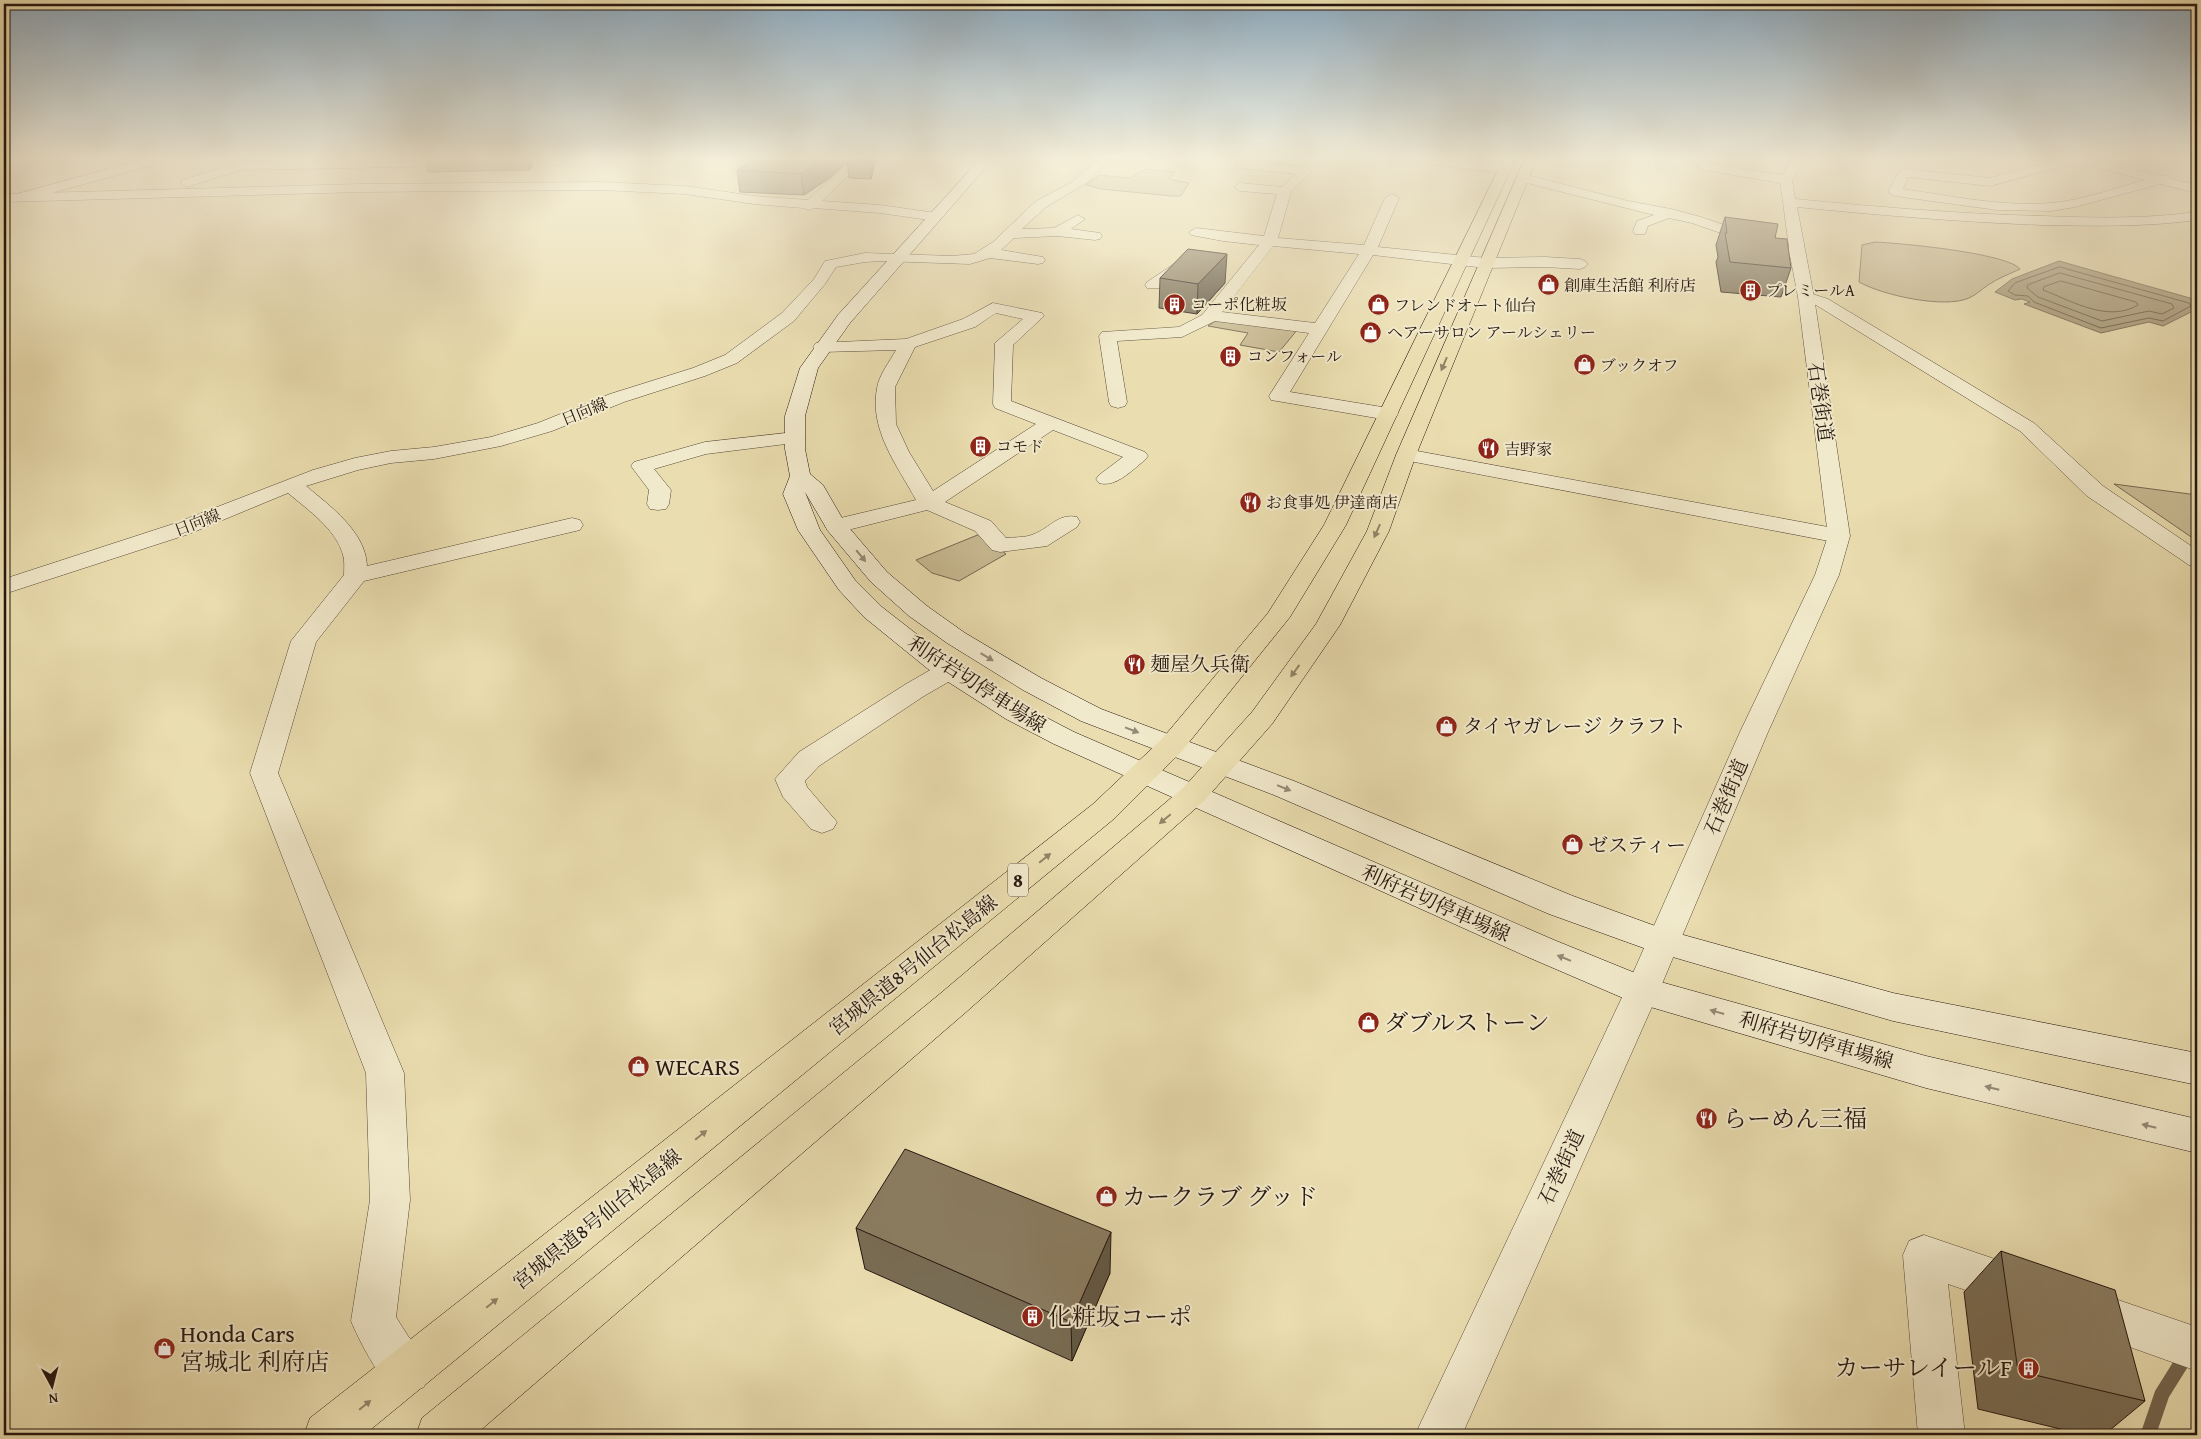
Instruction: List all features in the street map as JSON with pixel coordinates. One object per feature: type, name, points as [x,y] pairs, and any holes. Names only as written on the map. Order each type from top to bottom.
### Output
[{"type":"main road","name":"宮城県道8号仙台松島線","points":[[439,1435],[945,1010],[1194,794],[1262,718],[1328,626],[1378,531],[1474,262],[1491,225]]},
{"type":"main road","name":"宮城県道8号仙台松島線","points":[[328,1435],[1097,817],[1146,773],[1172,745],[1278,617],[1335,525],[1388,414],[1474,262]]},
{"type":"street","name":"利府岩切停車場線","points":[[929,225],[856,304],[822,347],[809,368],[795,416],[795,449],[800,476],[794,494],[809,530],[847,585],[891,627],[948,671],[1016,713],[1064,738],[1194,794],[1253,823],[1642,991],[1926,1072],[2197,1136]]},
{"type":"street","name":"日向線","points":[[4,587],[182,529],[291,484],[356,464],[390,457],[434,453],[494,442],[545,427],[618,398],[699,372],[731,359],[788,317],[820,281],[830,264],[847,258],[870,256],[971,260],[984,256],[1018,225]]},
{"type":"street","points":[[1058,232],[1069,225]]},
{"type":"street","points":[[1118,402],[1108,336],[1182,332],[1208,319],[1270,240],[1275,225]]},
{"type":"street","points":[[1379,225],[1368,250],[1278,396],[1388,414]]},
{"type":"street","points":[[1640,231],[1642,225]]},
{"type":"street","points":[[1711,225],[1797,255]]},
{"type":"street","name":"石巻街道","points":[[1438,1435],[1664,942],[1754,732],[1827,575],[1839,536],[1806,297],[1797,255],[1795,225]]},
{"type":"street","points":[[1008,234],[1058,232],[1095,236]]},
{"type":"street","points":[[1196,232],[1223,237],[1270,240],[1474,262],[1580,264]]},
{"type":"street","points":[[1153,285],[1223,237]]},
{"type":"street","points":[[988,253],[1038,260]]},
{"type":"street","points":[[1806,297],[1822,302],[2027,427],[2095,491],[2197,560]]},
{"type":"street","points":[[822,347],[908,344],[969,323],[993,308],[1036,316],[1004,343],[1002,404],[1138,456],[1106,478]]},
{"type":"street","points":[[1211,315],[1319,329]]},
{"type":"street","points":[[908,344],[886,387],[886,424],[899,452],[929,503],[983,526],[1000,545],[1039,541],[1069,522]]},
{"type":"street","points":[[836,526],[929,503],[1051,423]]},
{"type":"street","points":[[658,504],[660,490],[641,466],[705,448],[795,438]]},
{"type":"street","points":[[1406,455],[1839,536]]},
{"type":"street","name":"利府岩切停車場線","points":[[800,476],[816,490],[836,526],[880,577],[918,611],[956,638],[1032,684],[1091,715],[1284,788],[1561,905],[1664,942],[1781,977],[1893,1007],[2197,1070]]},
{"type":"street","points":[[291,484],[334,523],[347,539],[355,555],[356,576]]},
{"type":"street","points":[[408,1371],[392,1352],[372,1321],[390,1200],[385,1073],[264,773],[304,641],[356,576],[572,525]]},
{"type":"street","points":[[822,822],[793,790],[790,778],[809,759],[915,690],[948,671]]},
{"type":"street","points":[[1942,1435],[1924,1254],[2197,1349]]},
{"type":"shaded area","points":[[1875,242],[1906,244],[1975,254],[2011,263],[2020,269],[2000,278],[1969,298],[1944,302],[1913,299],[1882,292],[1859,282],[1862,245]]},
{"type":"shaded area","points":[[1218,319],[1298,329],[1279,352],[1240,345],[1248,333],[1208,326]]},
{"type":"shaded area","points":[[2114,484],[2197,495],[2197,541]]},
{"type":"shaded area","points":[[980,534],[1006,554],[959,581],[932,573],[916,560]]},
{"type":"water","points":[[2059,261],[2197,300],[2197,309],[2163,326],[2149,322],[2101,333],[2024,304],[2030,302],[2022,299],[2015,300],[1995,292],[2012,279]]},
{"type":"building","points":[[1726,225],[1778,225],[1775,238],[1787,239],[1791,268],[1730,262],[1725,233],[1727,233]]},
{"type":"building","points":[[1188,249],[1227,254],[1198,284],[1160,278]]},
{"type":"building","points":[[905,1149],[1111,1232],[1071,1322],[856,1228]]},
{"type":"building","points":[[2001,1251],[2115,1290],[2145,1401],[2018,1371]]},
{"type":"waterway","points":[[2148,1435],[2162,1394],[2197,1338]]},
{"type":"place","name":"創庫生活館 利府店","points":[[1548,285]]},
{"type":"place","name":"プレミールA","points":[[1750,290]]},
{"type":"place","name":"コーポ化粧坂","points":[[1175,304]]},
{"type":"place","name":"フレンドオート仙台","points":[[1378,305]]},
{"type":"place","name":"ヘアーサロン アールシェリー","points":[[1371,332]]},
{"type":"place","name":"コンフォール","points":[[1231,356]]},
{"type":"place","name":"ブックオフ","points":[[1584,365]]},
{"type":"place","name":"コモド","points":[[980,446]]},
{"type":"place","name":"吉野家","points":[[1488,449]]},
{"type":"place","name":"お食事処 伊達商店","points":[[1250,502]]},
{"type":"place","name":"麺屋久兵衛","points":[[1134,664]]},
{"type":"place","name":"タイヤガレージ クラフト","points":[[1447,726]]},
{"type":"place","name":"ゼスティー","points":[[1572,845]]},
{"type":"place","name":"ダブルストーン","points":[[1368,1023]]},
{"type":"place","name":"WECARS","points":[[639,1067]]},
{"type":"place","name":"らーめん三福","points":[[1707,1119]]},
{"type":"place","name":"カークラブ グッド","points":[[1106,1197]]},
{"type":"place","name":"化粧坂コーポ","points":[[1032,1317]]},
{"type":"place","name":"Honda Cars 宮城北 利府店","points":[[164,1348]]},
{"type":"place","name":"カーサレイールF","points":[[2028,1368]]}]
